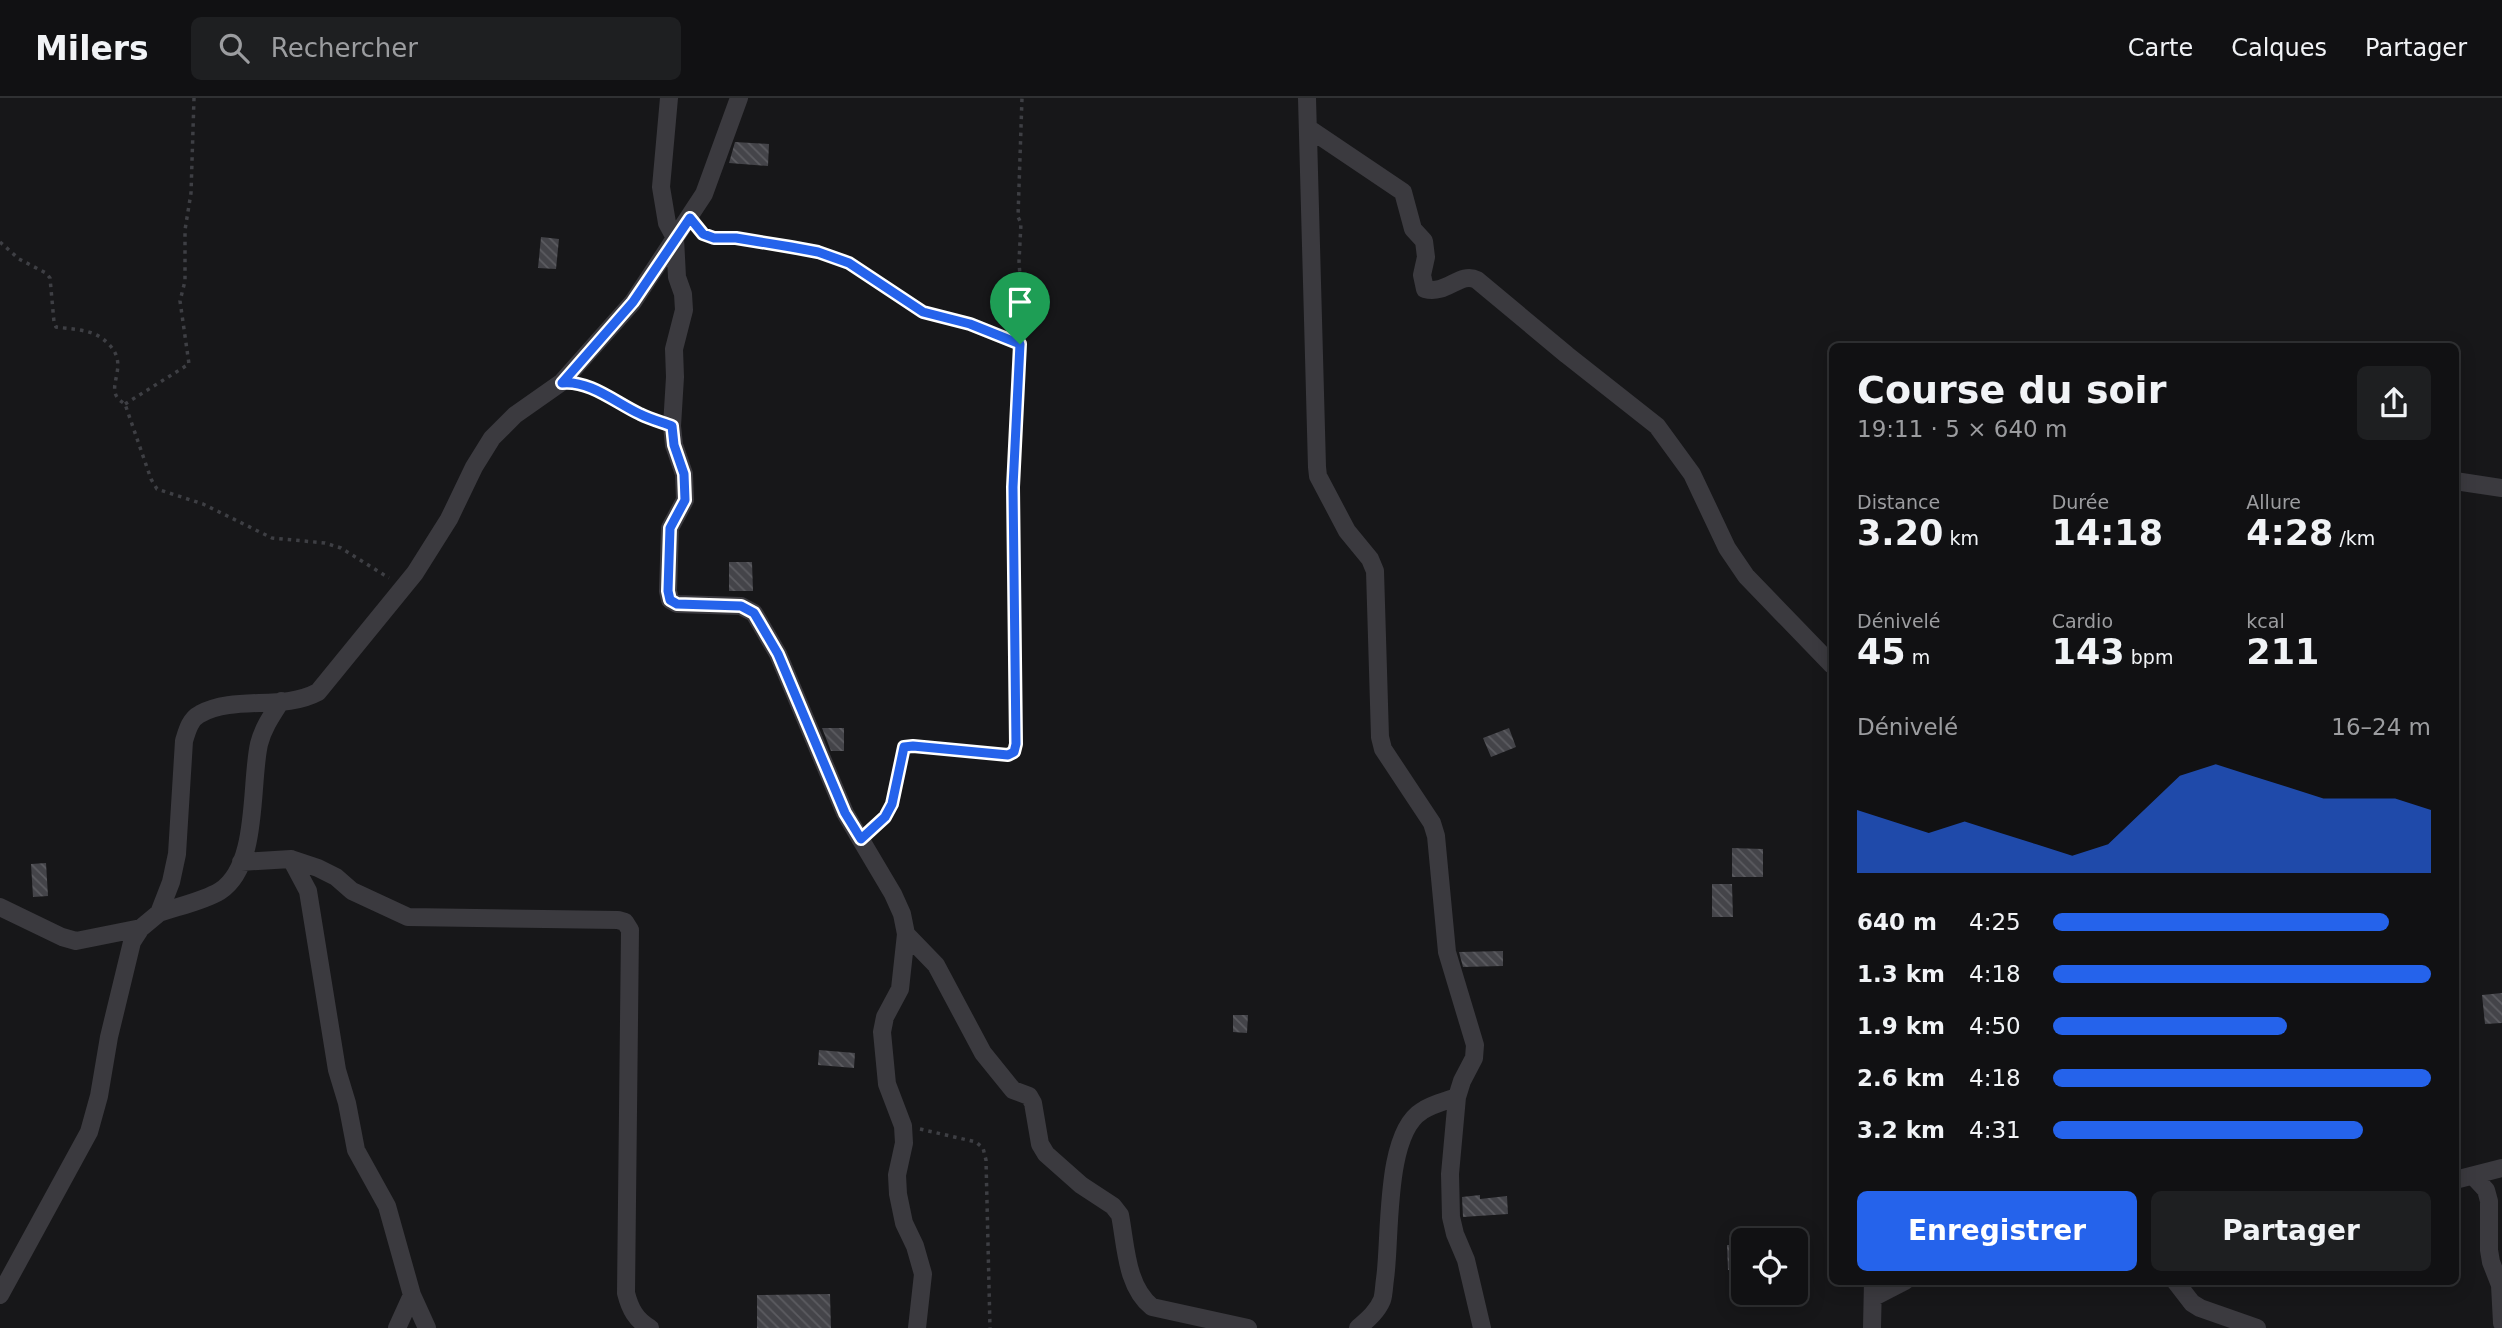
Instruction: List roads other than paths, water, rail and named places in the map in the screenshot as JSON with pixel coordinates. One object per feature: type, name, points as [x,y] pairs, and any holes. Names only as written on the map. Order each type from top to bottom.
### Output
[{"type":"street","points":[[669,98],[661,187],[665,214],[675,238],[677,277],[683,294],[684,310],[674,349],[672,426],[674,445],[684,474],[685,500],[670,528],[668,591],[670,600],[677,604],[741,606],[754,613],[778,654],[845,813],[902,914],[906,934],[900,989],[885,1017],[882,1032],[887,1084],[903,1126],[904,1143],[897,1175],[898,1194],[904,1223],[923,1273],[917,1328]]},
{"type":"street","points":[[159,913],[171,882],[177,854],[184,741],[189,726],[199,714],[218,708],[299,700],[318,692],[405,588],[449,519],[474,467],[492,438],[515,415],[562,383],[633,302],[704,194],[739,98]]},
{"type":"street","points":[[1307,98],[1318,476],[1347,531],[1370,559],[1375,571],[1380,737],[1383,750],[1432,823],[1436,836],[1447,952],[1475,1045],[1474,1058],[1457,1097],[1450,1174],[1451,1217],[1466,1260],[1482,1328]]},
{"type":"street","points":[[1308,128],[1403,191],[1413,229],[1424,241],[1426,248],[1422,275],[1425,289],[1437,291],[1454,285],[1464,277],[1477,280],[1657,425],[1692,474],[1727,548],[1746,576],[1829,662]]},
{"type":"street","points":[[2459,482],[2502,488]]},
{"type":"street","points":[[0,1295],[89,1132],[132,942],[141,928],[159,913],[218,892],[234,879],[253,812],[259,743],[266,724],[281,701]]},
{"type":"street","points":[[241,862],[291,859],[327,872],[352,891],[408,917],[625,922],[630,930],[626,1293],[635,1315],[650,1328]]},
{"type":"street","points":[[291,859],[308,891],[337,1070],[347,1103],[356,1150],[387,1206],[412,1294],[427,1328]]},
{"type":"street","points":[[0,907],[76,941],[141,928]]},
{"type":"street","points":[[906,934],[936,965],[983,1053],[1013,1090],[1029,1096],[1033,1103],[1040,1144],[1046,1154],[1081,1185],[1113,1206],[1120,1215],[1134,1286],[1141,1299],[1152,1307],[1248,1328]]},
{"type":"street","points":[[1358,1328],[1375,1312],[1382,1299],[1391,1197],[1399,1143],[1408,1125],[1421,1111],[1457,1097]]},
{"type":"street","points":[[2464,1178],[2502,1168]]},
{"type":"street","points":[[2464,1178],[2486,1190],[2489,1201],[2489,1250],[2500,1285],[2502,1323]]},
{"type":"street","points":[[2178,1285],[2192,1303],[2200,1308],[2257,1328]]},
{"type":"street","points":[[1872,1328],[1874,1289]]},
{"type":"street","points":[[397,1328],[412,1294]]}]
